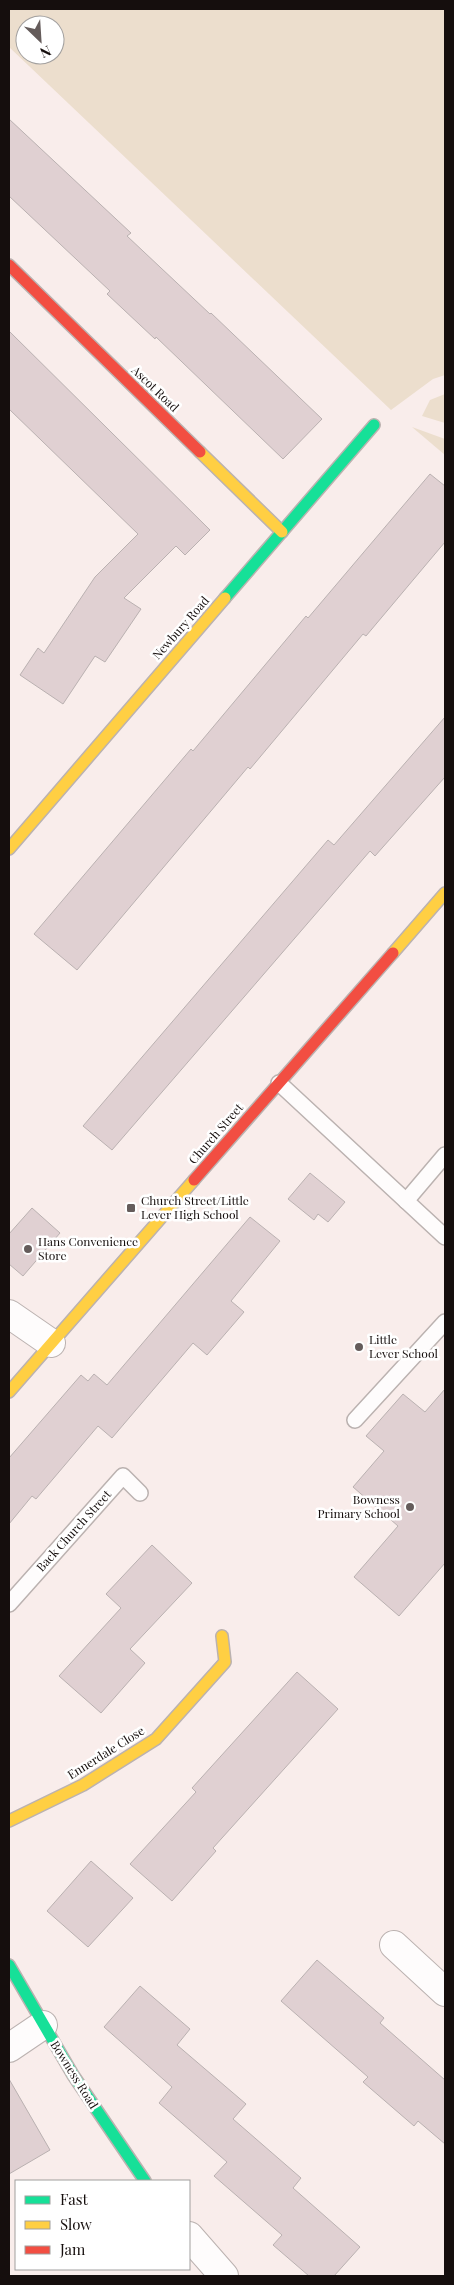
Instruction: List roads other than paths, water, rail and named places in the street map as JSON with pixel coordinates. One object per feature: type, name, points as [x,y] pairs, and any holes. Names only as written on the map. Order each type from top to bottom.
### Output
[{"type":"street","name":"Ascot Road","points":[[9,265],[282,532]]},
{"type":"street","name":"Newbury Road","points":[[9,849],[374,425]]},
{"type":"street","name":"Church Street","points":[[9,1392],[445,893]]},
{"type":"street","points":[[9,1314],[51,1343]]},
{"type":"street","name":"Ennerdale Close","points":[[9,1821],[83,1785],[156,1739],[225,1662],[222,1636]]},
{"type":"street","points":[[394,1945],[445,1992]]},
{"type":"street","name":"Bowness Road","points":[[9,1965],[43,2026],[113,2138],[144,2180]]},
{"type":"street","points":[[9,2048],[43,2026]]},
{"type":"street","points":[[190,2237],[224,2276]]},
{"type":"lane","points":[[280,1083],[445,1238]]},
{"type":"lane","points":[[406,1201],[445,1155]]},
{"type":"lane","points":[[355,1420],[445,1322]]},
{"type":"lane","name":"Back Church Street","points":[[9,1604],[123,1476],[140,1493]]},
{"type":"place","name":"Church Street/Little Lever High School","points":[[131,1208]]},
{"type":"place","name":"Hans Convenience Store","points":[[28,1249]]},
{"type":"place","name":"Little Lever School","points":[[359,1347]]},
{"type":"place","name":"Bowness Primary School","points":[[410,1507]]}]
